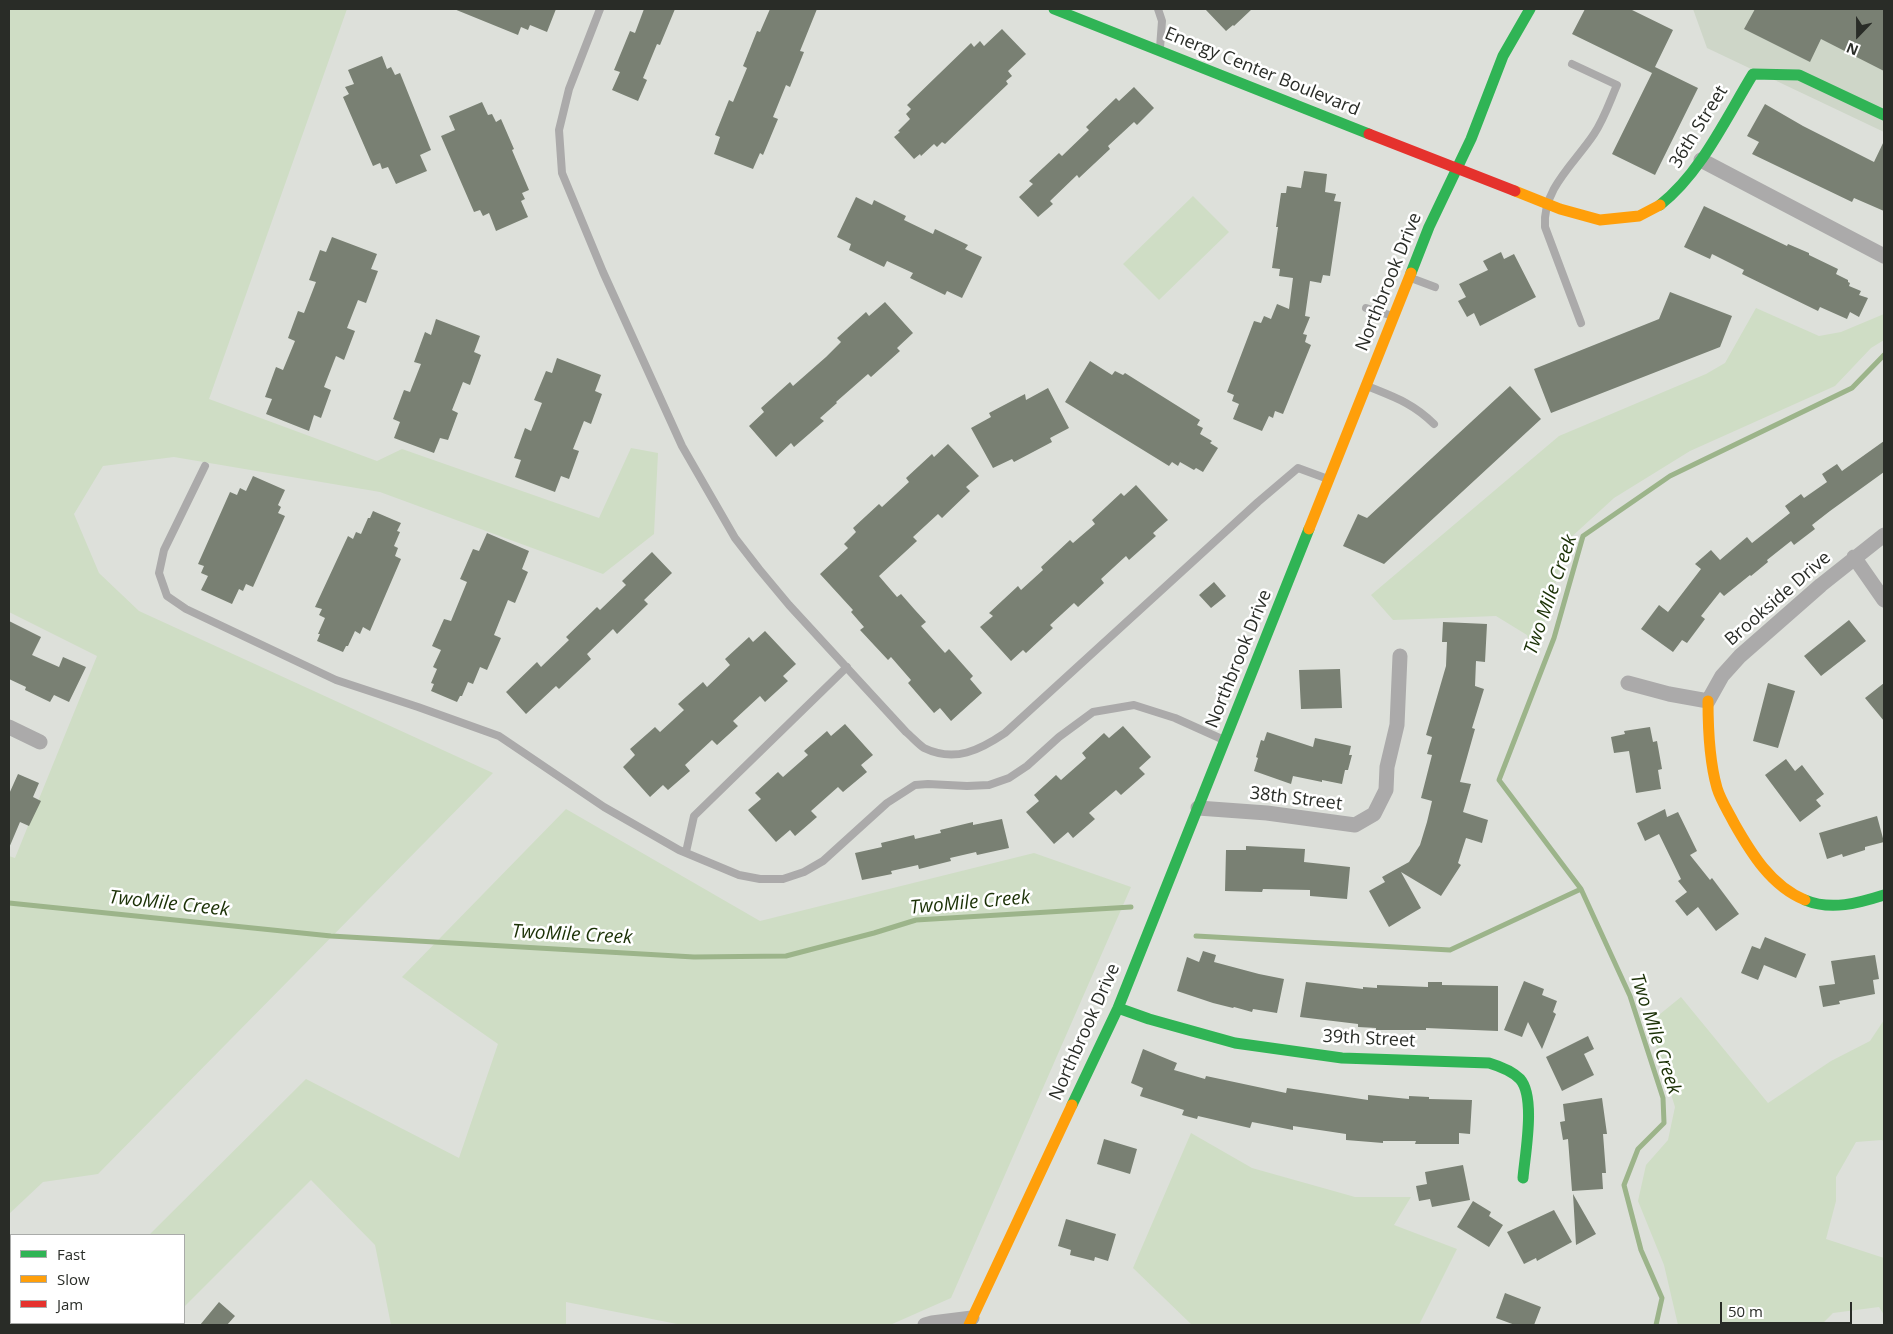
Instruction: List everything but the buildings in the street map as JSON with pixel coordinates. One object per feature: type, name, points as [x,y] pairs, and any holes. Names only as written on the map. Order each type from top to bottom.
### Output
[{"type":"street","name":"Energy Center Boulevard","points":[[1054,9],[1070,12],[1409,150],[1457,167]]},
{"type":"street","name":"Northbrook Drive","points":[[971,1322],[1118,1008],[1429,227],[1471,139],[1503,56],[1530,9]]},
{"type":"street","name":"36th Street","points":[[1457,167],[1547,204],[1600,220],[1639,216],[1657,207],[1674,194],[1702,160],[1753,74],[1799,75],[1884,115]]},
{"type":"street","points":[[1702,160],[1884,256]]},
{"type":"street","name":"Brookside Drive","points":[[1708,700],[1722,676],[1740,656],[1854,558],[1884,535]]},
{"type":"street","points":[[1854,558],[1884,600]]},
{"type":"street","name":"38th Street","points":[[1198,808],[1267,813],[1355,825],[1374,814],[1386,790],[1387,767],[1396,725],[1400,656]]},
{"type":"street","points":[[1628,682],[1669,694],[1708,700],[1708,745],[1717,788],[1748,846],[1774,880],[1791,893],[1810,902],[1832,905],[1853,903],[1884,895]]},
{"type":"street","points":[[9,727],[40,742]]},
{"type":"street","name":"39th Street","points":[[1118,1008],[1149,1019],[1235,1043],[1342,1058],[1488,1063],[1500,1066],[1519,1078],[1525,1087],[1528,1097],[1529,1110],[1523,1178]]},
{"type":"street","points":[[925,1325],[932,1323],[971,1322]]},
{"type":"lane","points":[[600,9],[568,89],[559,130],[562,173],[603,272],[682,446],[735,538],[759,570],[789,604],[906,732],[923,747],[946,755],[970,753],[989,743],[1005,732],[1251,508],[1298,468],[1329,480]]},
{"type":"lane","points":[[1158,9],[1162,21],[1160,50]]},
{"type":"lane","points":[[1572,64],[1617,85],[1595,132],[1553,189],[1544,215],[1545,227],[1581,323]]},
{"type":"lane","points":[[1409,278],[1435,287]]},
{"type":"lane","points":[[1366,308],[1394,317]]},
{"type":"lane","points":[[1366,386],[1408,403],[1422,412],[1434,424]]},
{"type":"lane","points":[[205,466],[164,550],[159,573],[168,596],[186,609],[336,680],[499,736],[604,807],[686,852],[739,875],[760,879],[783,878],[804,872],[823,861],[876,812],[905,790],[915,785],[989,785],[1009,778],[1027,766],[1059,736],[1093,712],[1134,706],[1175,718],[1225,741]]},
{"type":"lane","points":[[686,852],[694,816],[847,667]]},
{"type":"shaded area","points":[[1693,9],[1884,9],[1884,132],[1707,48]]},
{"type":"green space","points":[[9,9],[347,9],[209,399],[377,461],[402,449],[599,518],[631,448],[658,453],[654,534],[603,574],[380,492],[174,457],[103,466],[74,514],[99,573],[139,611],[493,773],[98,1174],[43,1182],[9,1214],[9,856],[15,858],[97,656],[9,612]]},
{"type":"green space","points":[[1193,196],[1229,232],[1159,300],[1123,264]]},
{"type":"green space","points":[[1756,308],[1819,336],[1841,332],[1884,314],[1884,340],[1871,348],[1835,386],[1690,451],[1614,498],[1567,541],[1535,657],[1527,635],[1496,616],[1393,620],[1371,595],[1559,436],[1706,374],[1725,363]]},
{"type":"green space","points":[[566,809],[760,921],[1034,853],[1131,887],[951,1298],[890,1325],[682,1325],[566,1302],[566,1325],[391,1325],[375,1245],[311,1180],[185,1306],[185,1234],[150,1234],[306,1079],[459,1158],[498,1044],[402,977]]},
{"type":"green space","points":[[1681,997],[1768,1103],[1831,1061],[1870,1041],[1884,1020],[1884,1142],[1882,1140],[1856,1142],[1836,1177],[1836,1201],[1826,1239],[1884,1258],[1884,1315],[1879,1307],[1833,1313],[1821,1325],[1678,1325],[1664,1265],[1638,1201],[1646,1165],[1668,1140],[1675,1107],[1649,1023]]},
{"type":"green space","points":[[1191,1133],[1252,1168],[1355,1197],[1411,1197],[1394,1225],[1457,1249],[1419,1325],[1192,1325],[1133,1268]]},
{"type":"waterway","name":"Two Mile Creek","points":[[1196,936],[1450,950],[1581,889],[1499,780],[1554,638],[1583,536],[1670,476],[1852,388],[1884,355]]},
{"type":"waterway","name":"Two Mile Creek","points":[[1581,889],[1630,996],[1663,1098],[1664,1123],[1638,1149],[1624,1185],[1641,1250],[1662,1298],[1656,1325]]},
{"type":"waterway","name":"TwoMile Creek","points":[[9,903],[331,936],[694,957],[786,956],[916,920],[1131,907]]},
{"type":"traffic: fast","points":[[1054,9],[1369,134]]},
{"type":"traffic: fast","points":[[1411,273],[1429,227],[1471,139],[1503,56],[1530,9]]},
{"type":"traffic: fast","points":[[1660,205],[1675,192],[1700,161],[1753,74],[1799,75],[1884,115]]},
{"type":"traffic: fast","points":[[1072,1105],[1118,1008],[1309,529]]},
{"type":"traffic: fast","points":[[1805,900],[1825,905],[1845,905],[1884,895]]},
{"type":"traffic: fast","points":[[1118,1008],[1149,1019],[1235,1043],[1342,1058],[1489,1063],[1501,1067],[1520,1079],[1525,1087],[1528,1099],[1529,1112],[1523,1178]]},
{"type":"traffic: slow","points":[[1515,191],[1560,209],[1600,220],[1639,216],[1660,205]]},
{"type":"traffic: slow","points":[[1309,529],[1411,273]]},
{"type":"traffic: slow","points":[[1708,701],[1709,734],[1714,777],[1723,802],[1747,846],[1763,868],[1782,886],[1805,900]]},
{"type":"traffic: slow","points":[[969,1325],[1072,1105]]},
{"type":"traffic: jam","points":[[1369,134],[1515,191]]}]
